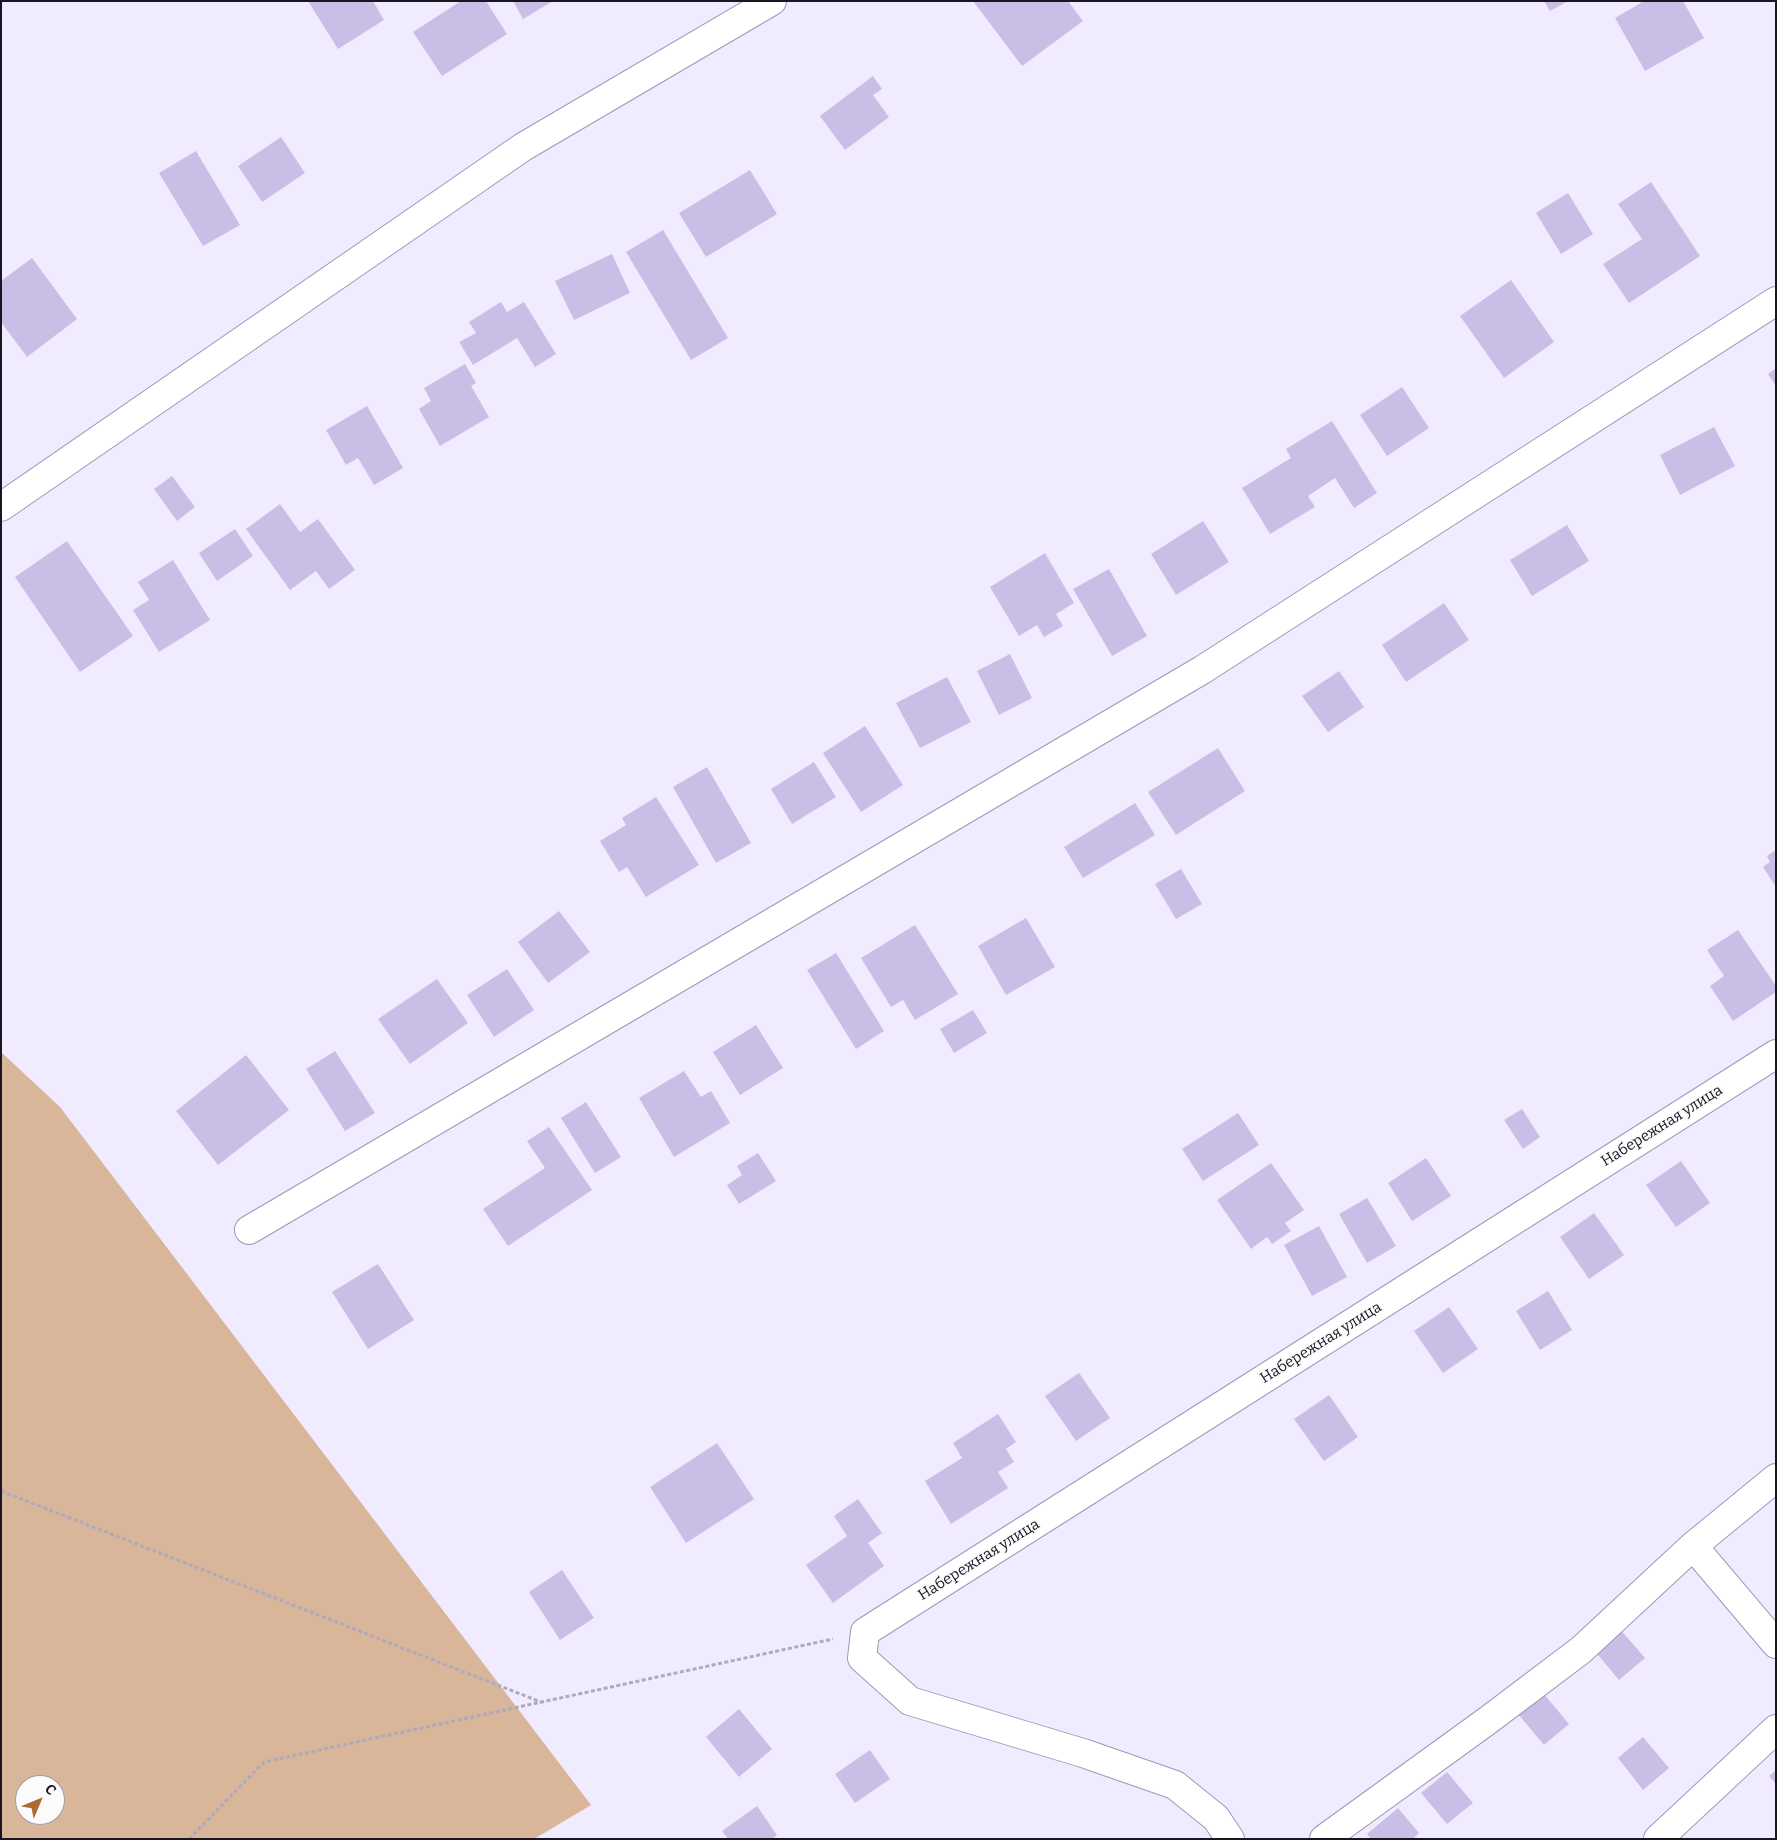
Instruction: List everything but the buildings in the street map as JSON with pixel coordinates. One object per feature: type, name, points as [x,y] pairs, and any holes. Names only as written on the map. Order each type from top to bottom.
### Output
[{"type":"street","points":[[1,507],[524,147],[772,1]]},
{"type":"street","points":[[249,1230],[1202,670],[1776,301]]},
{"type":"street","name":"Набережная улица","points":[[865,1632],[1776,1054]]},
{"type":"street","points":[[1324,1839],[1487,1721],[1581,1650],[1693,1546],[1776,1478]]},
{"type":"street","points":[[1693,1546],[1776,1644]]},
{"type":"street","points":[[865,1632],[862,1658],[910,1701],[1083,1753],[1174,1785],[1216,1818],[1230,1839]]},
{"type":"street","points":[[1658,1839],[1776,1729]]},
{"type":"path","points":[[1,1491],[541,1702]]},
{"type":"path","points":[[189,1839],[264,1762],[865,1632]]},
{"type":"shaded area","points":[[1,1052],[60,1107],[591,1805],[534,1839],[1,1839]]}]
